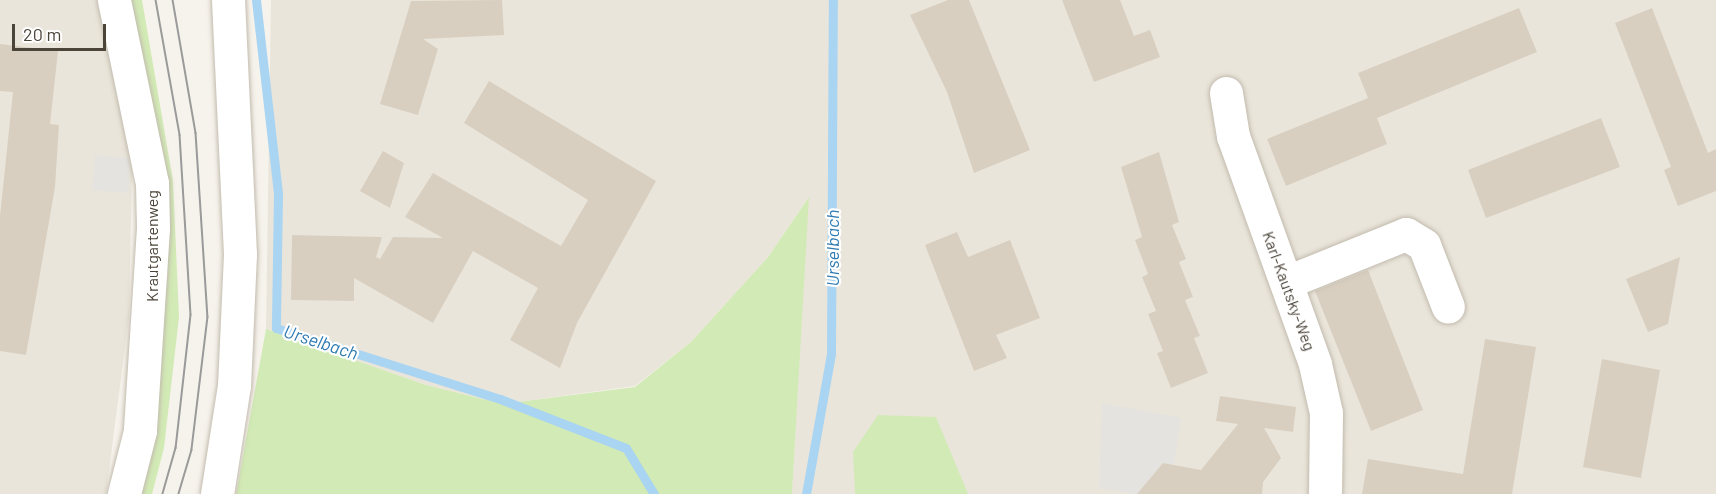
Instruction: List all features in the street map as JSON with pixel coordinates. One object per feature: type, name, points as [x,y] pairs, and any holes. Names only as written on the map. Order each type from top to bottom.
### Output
[{"type":"street","name":"Krautgartenweg","points":[[114,0],[152,183],[153,228],[141,431],[124,494]]},
{"type":"street","points":[[206,0],[236,130]]},
{"type":"street","points":[[217,494],[234,386],[240,255],[236,130],[228,0]]},
{"type":"street","name":"Karl-Kautsky-Weg","points":[[1226,93],[1233,136],[1287,282],[1326,413],[1325,494]]},
{"type":"street","points":[[1287,282],[1406,234],[1424,245],[1448,307]]},
{"type":"shaded area","points":[[0,0],[97,0],[132,168],[129,316],[106,494],[0,494]]},
{"type":"shaded area","points":[[271,0],[1716,0],[1716,494],[792,494],[808,198],[768,257],[692,341],[635,386],[503,404],[426,385],[266,329]]},
{"type":"shaded area","points":[[95,155],[129,158],[129,193],[92,190]]},
{"type":"shaded area","points":[[1102,403],[1181,418],[1174,465],[1163,463],[1137,494],[1099,488]]},
{"type":"green space","points":[[129,0],[142,0],[173,181],[179,317],[164,448],[152,494],[138,494],[168,274],[161,183]]},
{"type":"green space","points":[[809,197],[792,494],[236,494],[266,329],[426,385],[503,404],[635,387],[692,341],[768,257]]},
{"type":"green space","points":[[878,415],[936,417],[968,494],[855,494],[853,452]]},
{"type":"building","points":[[502,0],[504,35],[423,39],[438,49],[418,115],[380,104],[411,1]]},
{"type":"building","points":[[948,0],[969,0],[1030,150],[974,173],[947,92],[910,15]]},
{"type":"building","points":[[1062,0],[1120,0],[1134,36],[1150,30],[1160,57],[1094,82]]},
{"type":"building","points":[[1519,8],[1537,52],[1377,118],[1387,144],[1286,186],[1267,139],[1368,98],[1358,73]]},
{"type":"building","points":[[1652,8],[1708,153],[1716,149],[1716,191],[1678,206],[1664,170],[1671,167],[1615,23]]},
{"type":"building","points":[[0,44],[58,51],[50,124],[59,125],[55,187],[26,355],[0,351],[0,216],[13,92],[0,91]]},
{"type":"building","points":[[489,81],[656,181],[577,323],[560,368],[510,340],[538,288],[473,251],[433,323],[354,278],[354,301],[291,300],[292,235],[382,237],[376,257],[380,259],[393,237],[443,238],[405,217],[433,173],[561,246],[588,200],[464,123]]},
{"type":"building","points":[[1601,118],[1620,167],[1486,218],[1468,170]]},
{"type":"building","points":[[383,151],[404,163],[390,208],[360,191]]},
{"type":"building","points":[[1159,152],[1179,222],[1172,225],[1186,259],[1179,262],[1193,297],[1185,300],[1200,336],[1194,338],[1208,373],[1171,388],[1157,353],[1163,351],[1148,314],[1156,311],[1142,277],[1148,274],[1135,240],[1142,237],[1121,167]]},
{"type":"building","points":[[957,232],[968,257],[1010,240],[1040,318],[996,335],[1007,358],[974,371],[925,245]]},
{"type":"building","points":[[1680,257],[1668,324],[1648,332],[1626,279]]},
{"type":"building","points":[[1368,270],[1423,410],[1371,431],[1315,291]]},
{"type":"building","points":[[1485,339],[1536,347],[1512,494],[1362,494],[1368,459],[1463,474]]},
{"type":"building","points":[[1602,359],[1660,370],[1641,478],[1583,467]]},
{"type":"building","points":[[1220,396],[1296,407],[1293,432],[1264,428],[1281,458],[1263,482],[1262,494],[1137,494],[1163,463],[1201,470],[1238,424],[1216,421]]},
{"type":"waterway","name":"Urselbach","points":[[256,0],[278,194],[276,328],[500,399],[626,448],[654,494]]},
{"type":"waterway","name":"Urselbach","points":[[806,494],[831,354],[833,0]]},
{"type":"tram line","points":[[156,0],[180,135],[191,315],[176,448],[163,494]]},
{"type":"tram line","points":[[173,0],[196,133],[208,317],[192,450],[179,494]]}]
